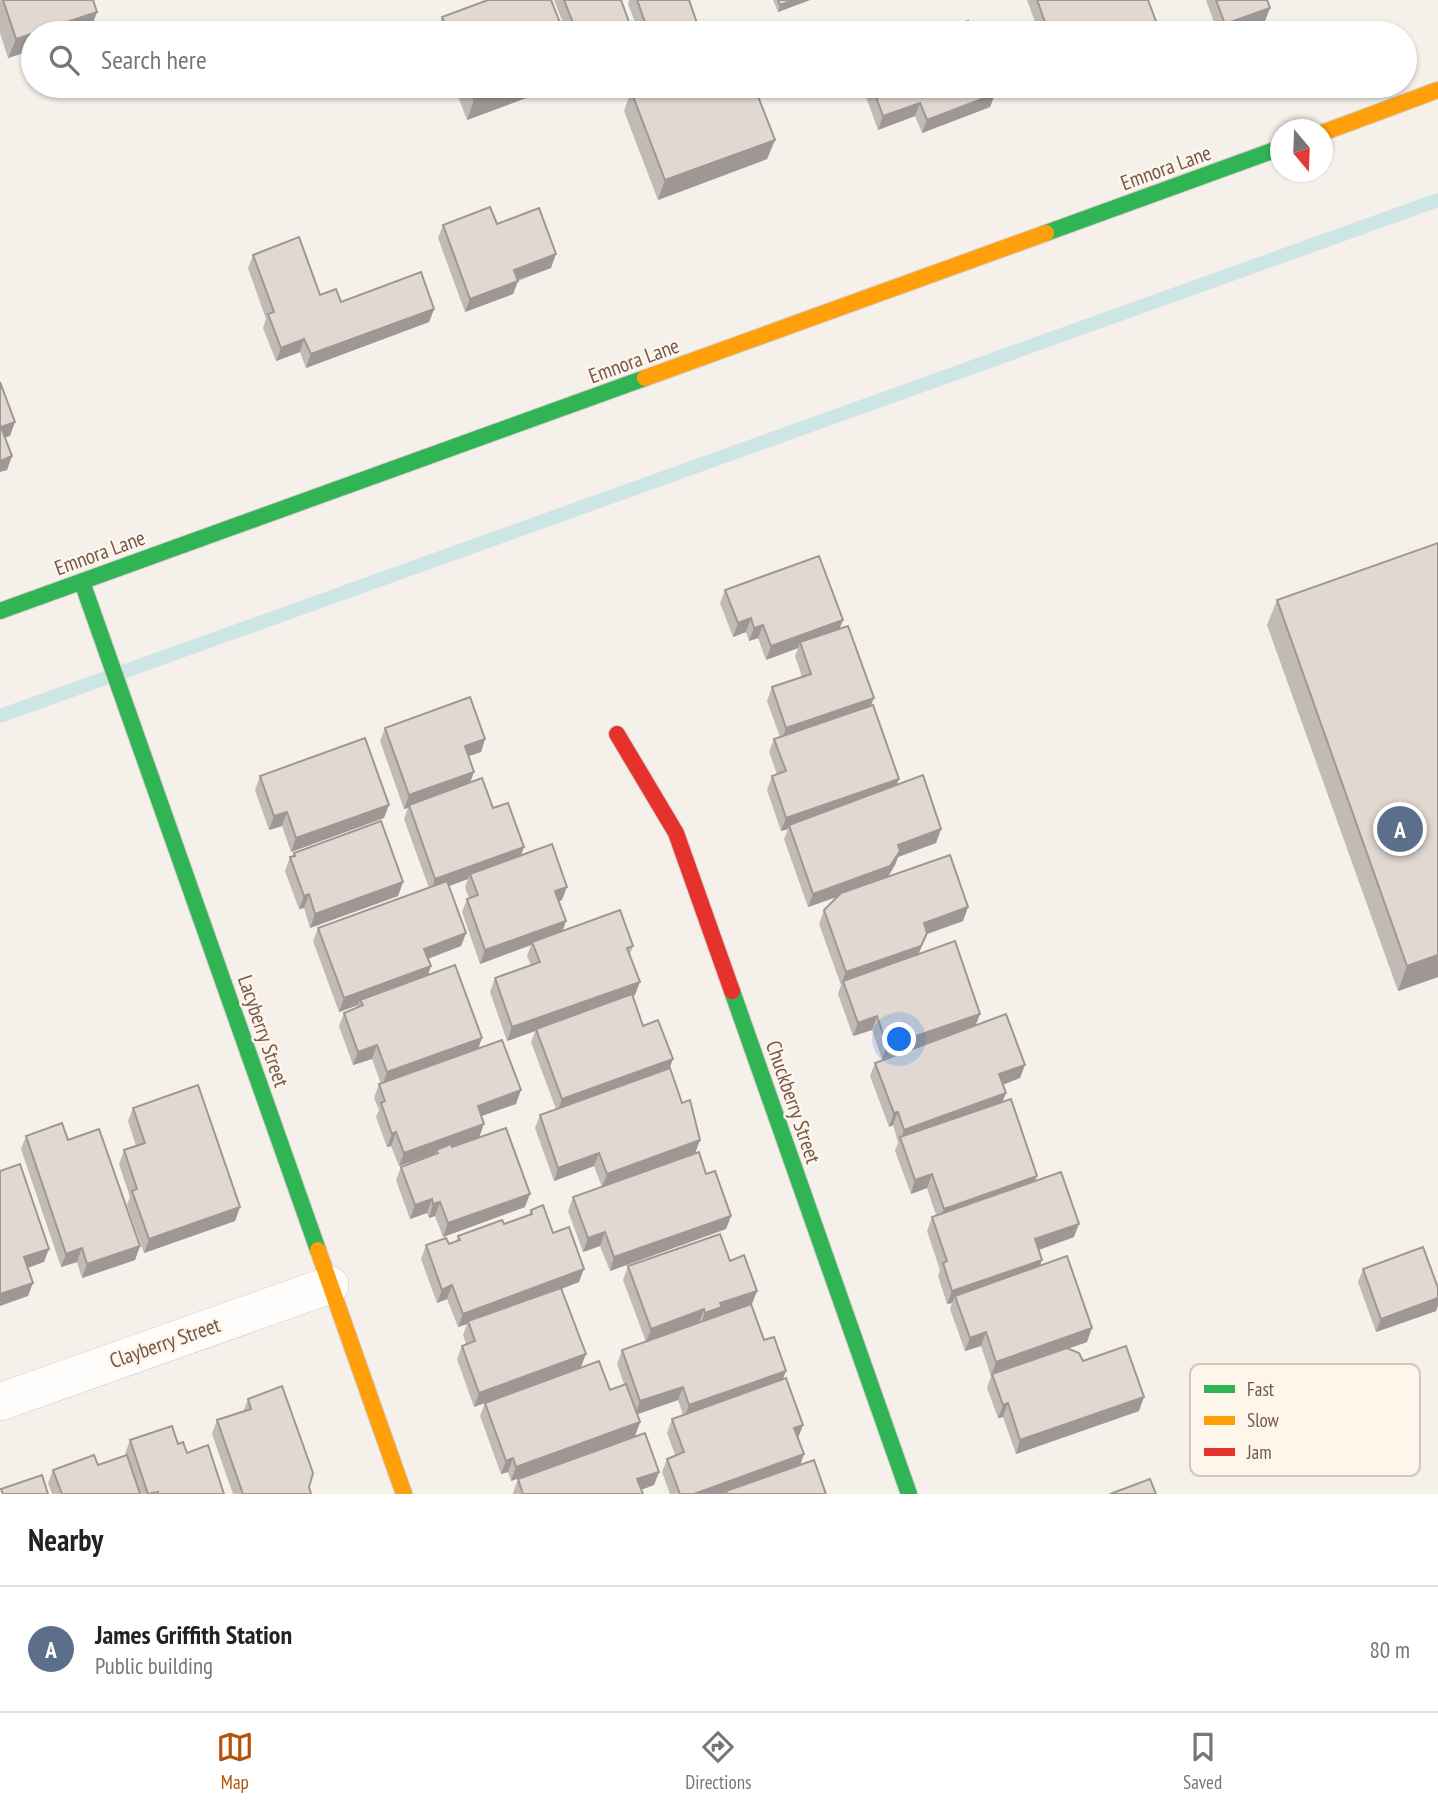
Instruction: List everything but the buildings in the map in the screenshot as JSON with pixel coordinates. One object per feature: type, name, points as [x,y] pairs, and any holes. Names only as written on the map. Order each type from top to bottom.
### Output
[{"type":"street","points":[[1417,98],[1438,90]]},
{"type":"street","points":[[1333,129],[1416,98]]},
{"type":"street","name":"Emnora Lane","points":[[0,611],[1270,152]]},
{"type":"street","name":"Lacyberry Street","points":[[82,582],[404,1494]]},
{"type":"street","name":"Chuckberry Street","points":[[617,734],[676,833],[909,1494]]},
{"type":"street","name":"Clayberry Street","points":[[0,1402],[330,1285]]},
{"type":"waterway","points":[[0,716],[1438,200]]},
{"type":"traffic: fast","points":[[1046,233],[1270,152]]},
{"type":"traffic: fast","points":[[0,611],[645,378]]},
{"type":"traffic: fast","points":[[82,582],[318,1250]]},
{"type":"traffic: fast","points":[[732,991],[909,1494]]},
{"type":"traffic: slow","points":[[1417,98],[1438,90]]},
{"type":"traffic: slow","points":[[1333,129],[1416,98]]},
{"type":"traffic: slow","points":[[645,378],[1046,233]]},
{"type":"traffic: slow","points":[[318,1250],[404,1494]]},
{"type":"traffic: jam","points":[[617,734],[676,833],[732,991]]},
{"type":"place","name":"James Griffith Station","points":[[1400,829]]}]
